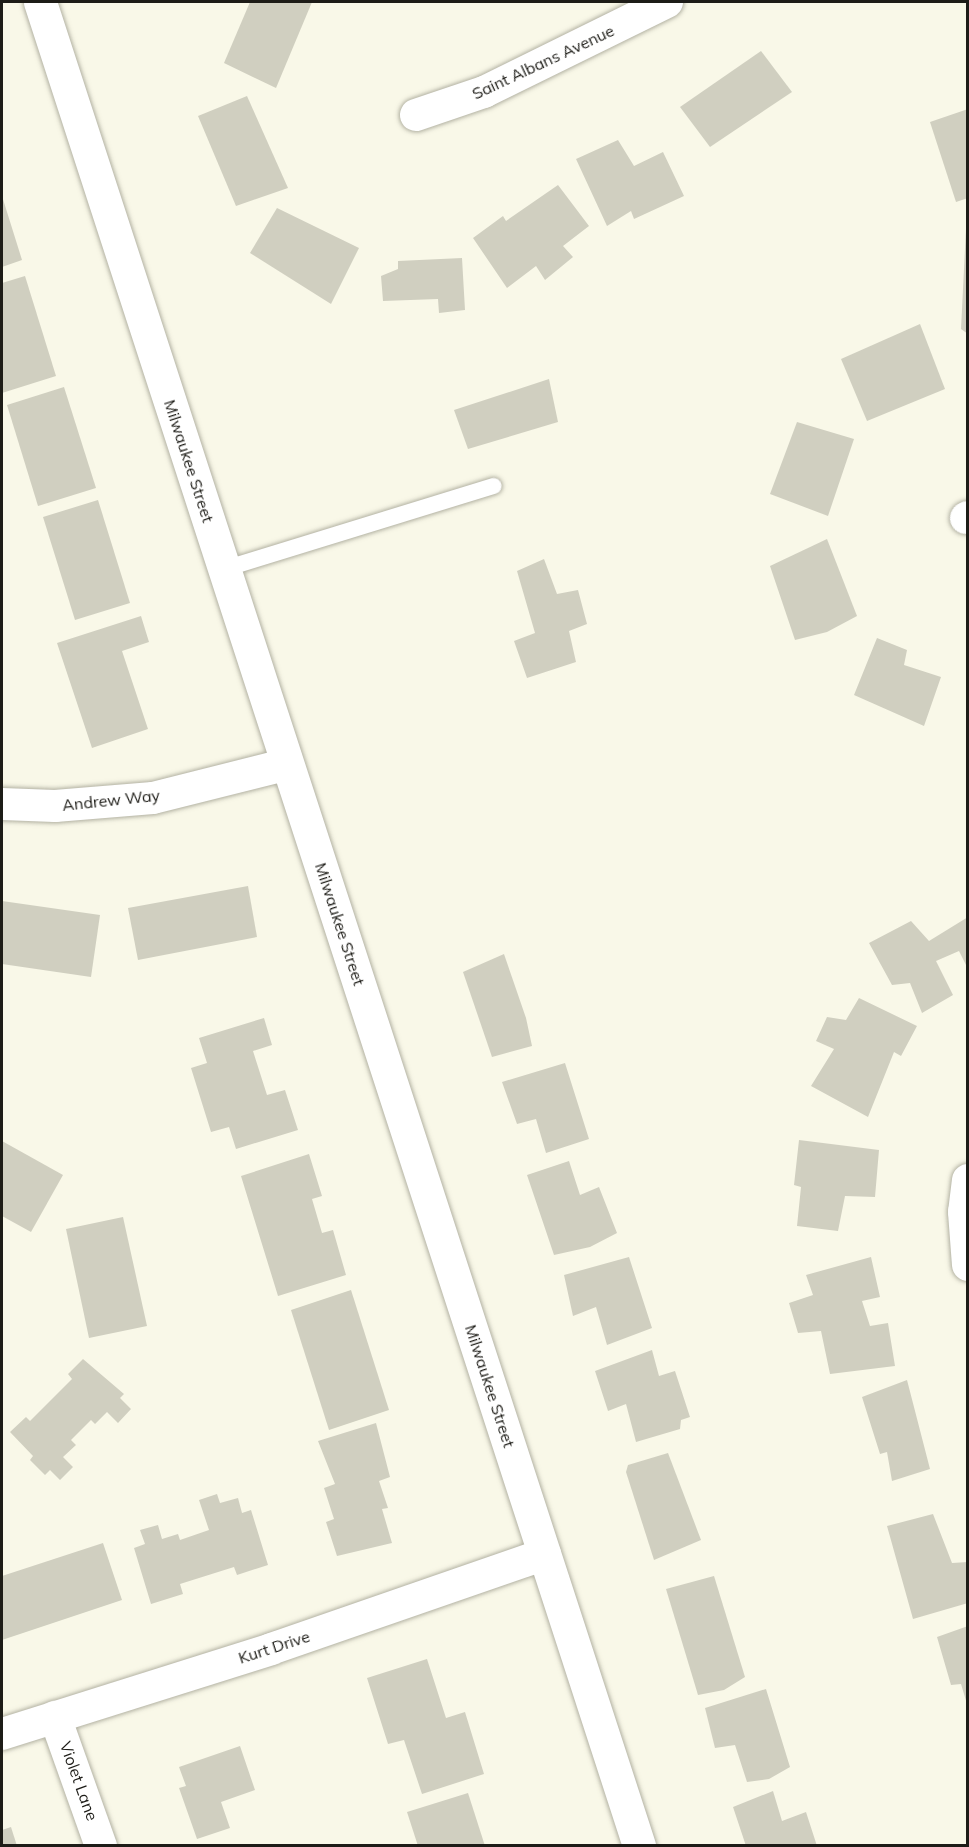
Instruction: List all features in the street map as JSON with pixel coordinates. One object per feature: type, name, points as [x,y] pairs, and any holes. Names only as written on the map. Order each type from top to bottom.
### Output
[{"type":"street","name":"Milwaukee Street","points":[[40,2],[639,1845]]},
{"type":"street","name":"Saint Albans Avenue","points":[[416,115],[484,92],[667,2]]},
{"type":"street","name":"Andrew Way","points":[[2,804],[55,806],[153,798],[288,764]]},
{"type":"street","points":[[968,1180],[964,1212],[968,1266]]},
{"type":"street","name":"Kurt Drive","points":[[2,1734],[271,1649],[545,1554]]},
{"type":"street","name":"Violet Lane","points":[[55,1717],[101,1845]]},
{"type":"lane","points":[[224,569],[493,486]]},
{"type":"building","points":[[250,2],[312,2],[276,88],[224,63]]},
{"type":"building","points":[[761,51],[792,92],[710,147],[680,107]]},
{"type":"building","points":[[247,96],[288,188],[236,206],[198,116]]},
{"type":"building","points":[[968,109],[968,198],[956,202],[930,122]]},
{"type":"building","points":[[618,140],[634,166],[663,152],[684,196],[634,219],[631,211],[607,226],[576,159]]},
{"type":"building","points":[[558,185],[589,226],[563,246],[573,257],[545,280],[536,266],[507,288],[473,238],[503,216],[506,221]]},
{"type":"building","points":[[2,196],[22,260],[2,267]]},
{"type":"building","points":[[277,208],[359,248],[331,304],[250,253]]},
{"type":"building","points":[[966,229],[968,229],[968,334],[961,329]]},
{"type":"building","points":[[462,258],[465,310],[439,313],[438,299],[383,301],[381,276],[398,269],[398,261]]},
{"type":"building","points":[[25,276],[56,376],[2,393],[2,283]]},
{"type":"building","points":[[920,324],[945,389],[867,421],[841,359]]},
{"type":"building","points":[[549,379],[558,422],[468,449],[454,410]]},
{"type":"building","points":[[64,387],[96,488],[38,506],[7,405]]},
{"type":"building","points":[[797,422],[854,439],[828,516],[770,494]]},
{"type":"building","points":[[98,500],[130,603],[75,620],[43,517]]},
{"type":"building","points":[[827,539],[857,616],[827,632],[795,640],[770,566]]},
{"type":"building","points":[[544,559],[557,594],[578,590],[587,624],[569,631],[576,662],[527,678],[514,641],[535,633],[517,571]]},
{"type":"building","points":[[141,616],[149,642],[122,651],[148,729],[92,748],[57,643]]},
{"type":"building","points":[[877,638],[907,650],[904,665],[941,677],[924,726],[854,695]]},
{"type":"building","points":[[248,886],[257,937],[138,960],[128,908]]},
{"type":"building","points":[[2,901],[100,915],[91,977],[2,964]]},
{"type":"building","points":[[968,917],[968,969],[959,951],[936,961],[953,995],[922,1013],[910,983],[892,985],[869,943],[911,921],[929,941]]},
{"type":"building","points":[[504,954],[526,1018],[532,1046],[492,1057],[463,972]]},
{"type":"building","points":[[859,998],[917,1026],[901,1056],[894,1052],[868,1117],[811,1086],[834,1049],[816,1041],[827,1017],[846,1020]]},
{"type":"building","points":[[264,1018],[272,1045],[253,1051],[267,1095],[285,1090],[298,1130],[236,1149],[229,1127],[211,1132],[191,1068],[207,1063],[199,1038]]},
{"type":"building","points":[[565,1063],[589,1139],[546,1153],[536,1119],[517,1124],[502,1082]]},
{"type":"building","points":[[799,1140],[879,1150],[875,1197],[845,1196],[838,1231],[797,1226],[801,1187],[794,1185]]},
{"type":"building","points":[[2,1141],[63,1175],[31,1232],[2,1216]]},
{"type":"building","points":[[309,1154],[322,1196],[312,1199],[322,1233],[333,1230],[346,1275],[278,1296],[241,1176]]},
{"type":"building","points":[[569,1161],[580,1195],[599,1187],[617,1233],[590,1247],[554,1255],[527,1175]]},
{"type":"building","points":[[123,1217],[147,1326],[89,1338],[66,1229]]},
{"type":"building","points":[[629,1257],[652,1328],[607,1345],[596,1307],[573,1316],[564,1275]]},
{"type":"building","points":[[871,1257],[880,1297],[862,1301],[870,1326],[888,1323],[895,1366],[830,1374],[821,1331],[798,1333],[789,1303],[813,1295],[806,1275]]},
{"type":"building","points":[[351,1290],[389,1410],[329,1430],[291,1310]]},
{"type":"building","points":[[652,1350],[659,1376],[675,1371],[690,1417],[681,1420],[680,1429],[636,1442],[626,1404],[608,1411],[595,1371]]},
{"type":"building","points":[[83,1359],[124,1394],[120,1398],[131,1409],[118,1423],[107,1412],[95,1424],[91,1420],[71,1440],[76,1445],[63,1457],[73,1467],[60,1480],[50,1470],[45,1475],[30,1460],[33,1456],[10,1432],[26,1417],[30,1421],[72,1379],[68,1374]]},
{"type":"building","points":[[907,1380],[930,1469],[892,1481],[887,1452],[880,1454],[862,1397]]},
{"type":"building","points":[[376,1423],[390,1477],[379,1481],[388,1508],[382,1509],[392,1543],[337,1556],[326,1522],[334,1519],[324,1488],[335,1484],[318,1441]]},
{"type":"building","points":[[668,1453],[701,1540],[654,1560],[626,1472],[628,1465]]},
{"type":"building","points":[[217,1494],[220,1503],[238,1498],[242,1513],[251,1510],[268,1565],[237,1575],[234,1567],[180,1584],[183,1594],[151,1604],[134,1548],[145,1544],[140,1530],[158,1525],[162,1539],[178,1534],[180,1540],[209,1530],[199,1500]]},
{"type":"building","points":[[933,1514],[952,1563],[968,1562],[968,1603],[913,1619],[887,1526]]},
{"type":"building","points":[[103,1543],[122,1600],[2,1640],[2,1576]]},
{"type":"building","points":[[714,1576],[745,1677],[724,1690],[698,1695],[666,1589]]},
{"type":"building","points":[[968,1626],[967,1704],[961,1684],[951,1685],[937,1637]]},
{"type":"building","points":[[427,1659],[446,1718],[465,1712],[484,1774],[422,1794],[404,1740],[388,1744],[367,1678]]},
{"type":"building","points":[[766,1689],[790,1767],[769,1779],[747,1782],[735,1745],[715,1748],[705,1708]]},
{"type":"building","points":[[240,1746],[255,1790],[221,1802],[230,1828],[197,1839],[179,1788],[186,1786],[179,1767]]},
{"type":"building","points":[[773,1791],[782,1821],[806,1812],[817,1846],[746,1846],[733,1807]]},
{"type":"building","points":[[468,1793],[485,1846],[418,1846],[407,1812]]},
{"type":"building","points":[[11,1827],[17,1846],[2,1846],[2,1830]]}]
